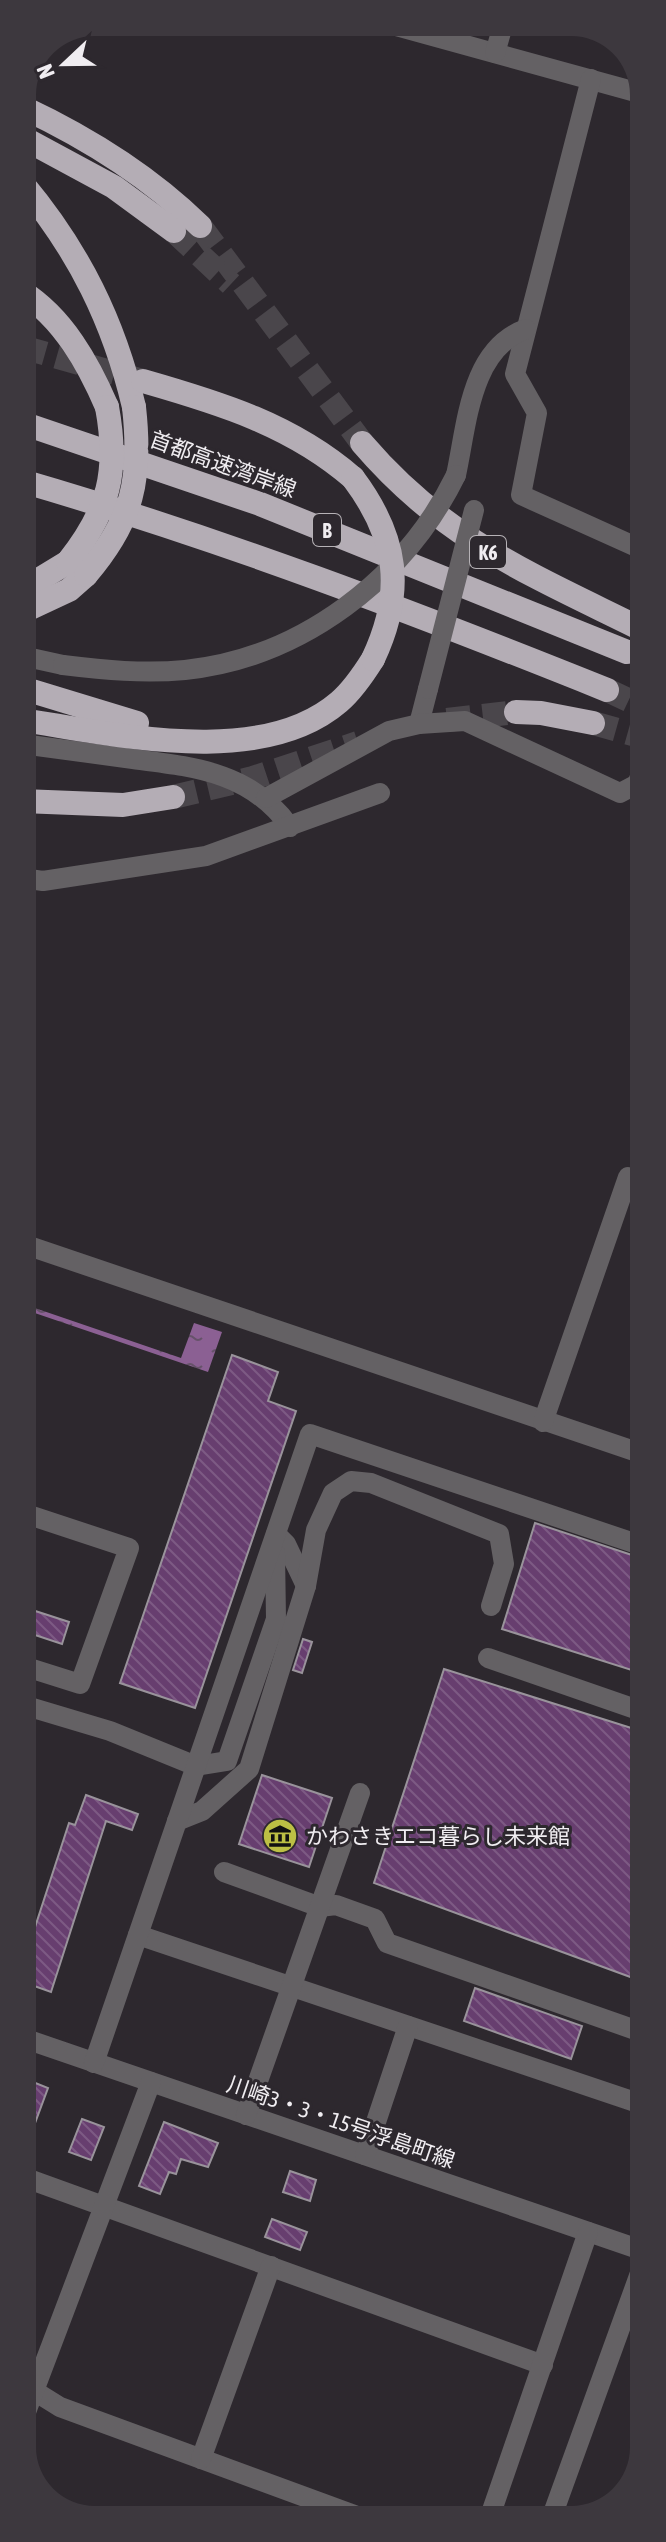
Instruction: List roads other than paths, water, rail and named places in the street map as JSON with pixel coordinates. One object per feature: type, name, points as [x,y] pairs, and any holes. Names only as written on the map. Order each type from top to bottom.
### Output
[{"type":"highway","points":[[36,113],[72,130],[134,169],[200,226]]},
{"type":"highway","points":[[36,145],[114,187],[174,231]]},
{"type":"highway","points":[[36,202],[81,262],[105,309],[122,355],[134,407],[137,465],[131,502],[107,551],[77,568],[36,584]]},
{"type":"highway","points":[[36,305],[62,329],[94,376],[107,407],[113,464],[106,498],[69,590],[36,605]]},
{"type":"highway","points":[[36,722],[97,731],[222,741],[265,737],[316,718],[339,703],[373,659],[392,611],[391,552],[369,500],[353,478],[308,443],[268,422],[213,401],[143,381]]},
{"type":"highway","name":"首都高速湾岸線","points":[[36,428],[260,504],[627,652]]},
{"type":"highway","name":"K6","points":[[362,443],[418,502],[457,532],[630,623]]},
{"type":"highway","name":"B","points":[[36,485],[244,551],[416,614],[607,690]]},
{"type":"highway","points":[[36,693],[108,716],[222,741]]},
{"type":"highway","points":[[516,712],[541,713],[593,723]]},
{"type":"highway","points":[[36,793],[75,801],[123,805]]},
{"type":"highway","points":[[36,802],[123,805],[173,797]]},
{"type":"street","points":[[433,36],[630,90]]},
{"type":"street","points":[[495,53],[500,36]]},
{"type":"street","points":[[591,79],[515,374],[537,413],[521,495],[630,544]]},
{"type":"street","points":[[36,659],[127,672],[186,670],[241,659],[300,634],[358,597],[413,547],[456,475],[484,367],[510,334],[526,329]]},
{"type":"street","points":[[419,724],[474,510]]},
{"type":"street","points":[[266,798],[389,731],[419,724],[465,721],[620,793],[630,788]]},
{"type":"street","points":[[36,746],[185,764],[217,772],[266,798],[290,827]]},
{"type":"street","points":[[36,880],[206,856],[380,793]]},
{"type":"street","points":[[543,1422],[630,1178]]},
{"type":"street","points":[[36,1248],[630,1450]]},
{"type":"street","points":[[94,2063],[310,1434],[630,1542]]},
{"type":"street","points":[[177,1821],[202,1811],[249,1769],[306,1586],[316,1530],[333,1493],[351,1481],[371,1483],[499,1534],[504,1564],[491,1606]]},
{"type":"street","points":[[36,1517],[129,1548],[80,1684],[36,1670]]},
{"type":"street","points":[[276,1534],[286,1544],[306,1586]]},
{"type":"street","points":[[36,1709],[110,1731],[196,1766],[227,1761],[276,1619],[276,1534]]},
{"type":"street","points":[[488,1658],[630,1707]]},
{"type":"street","points":[[246,2115],[360,1793]]},
{"type":"street","points":[[224,1872],[320,1907],[336,1905],[375,1919],[387,1943],[630,2028]]},
{"type":"street","points":[[138,1935],[408,2026],[630,2106]]},
{"type":"street","points":[[365,2155],[408,2026]]},
{"type":"street","name":"川崎3・3・15号浮島町線","points":[[36,2043],[630,2246]]},
{"type":"street","points":[[36,2369],[151,2082]]},
{"type":"street","points":[[36,2182],[543,2365]]},
{"type":"street","points":[[494,2506],[588,2232]]},
{"type":"street","points":[[201,2459],[271,2266]]},
{"type":"street","points":[[556,2506],[630,2327]]},
{"type":"street","points":[[36,2391],[60,2407],[329,2506]]},
{"type":"water","points":[[36,1308],[181,1358],[194,1323],[222,1332],[208,1372],[36,1313]]},
{"type":"tunnel","points":[[200,226],[362,443]]},
{"type":"tunnel","points":[[174,231],[231,284]]},
{"type":"tunnel","points":[[36,351],[143,381]]},
{"type":"tunnel","points":[[607,690],[630,701]]},
{"type":"tunnel","points":[[447,720],[516,712]]},
{"type":"tunnel","points":[[593,723],[630,733]]},
{"type":"tunnel","points":[[173,797],[253,778],[358,743]]},
{"type":"place","name":"かわさきエコ暮らし未来館","points":[[280,1836]]}]
